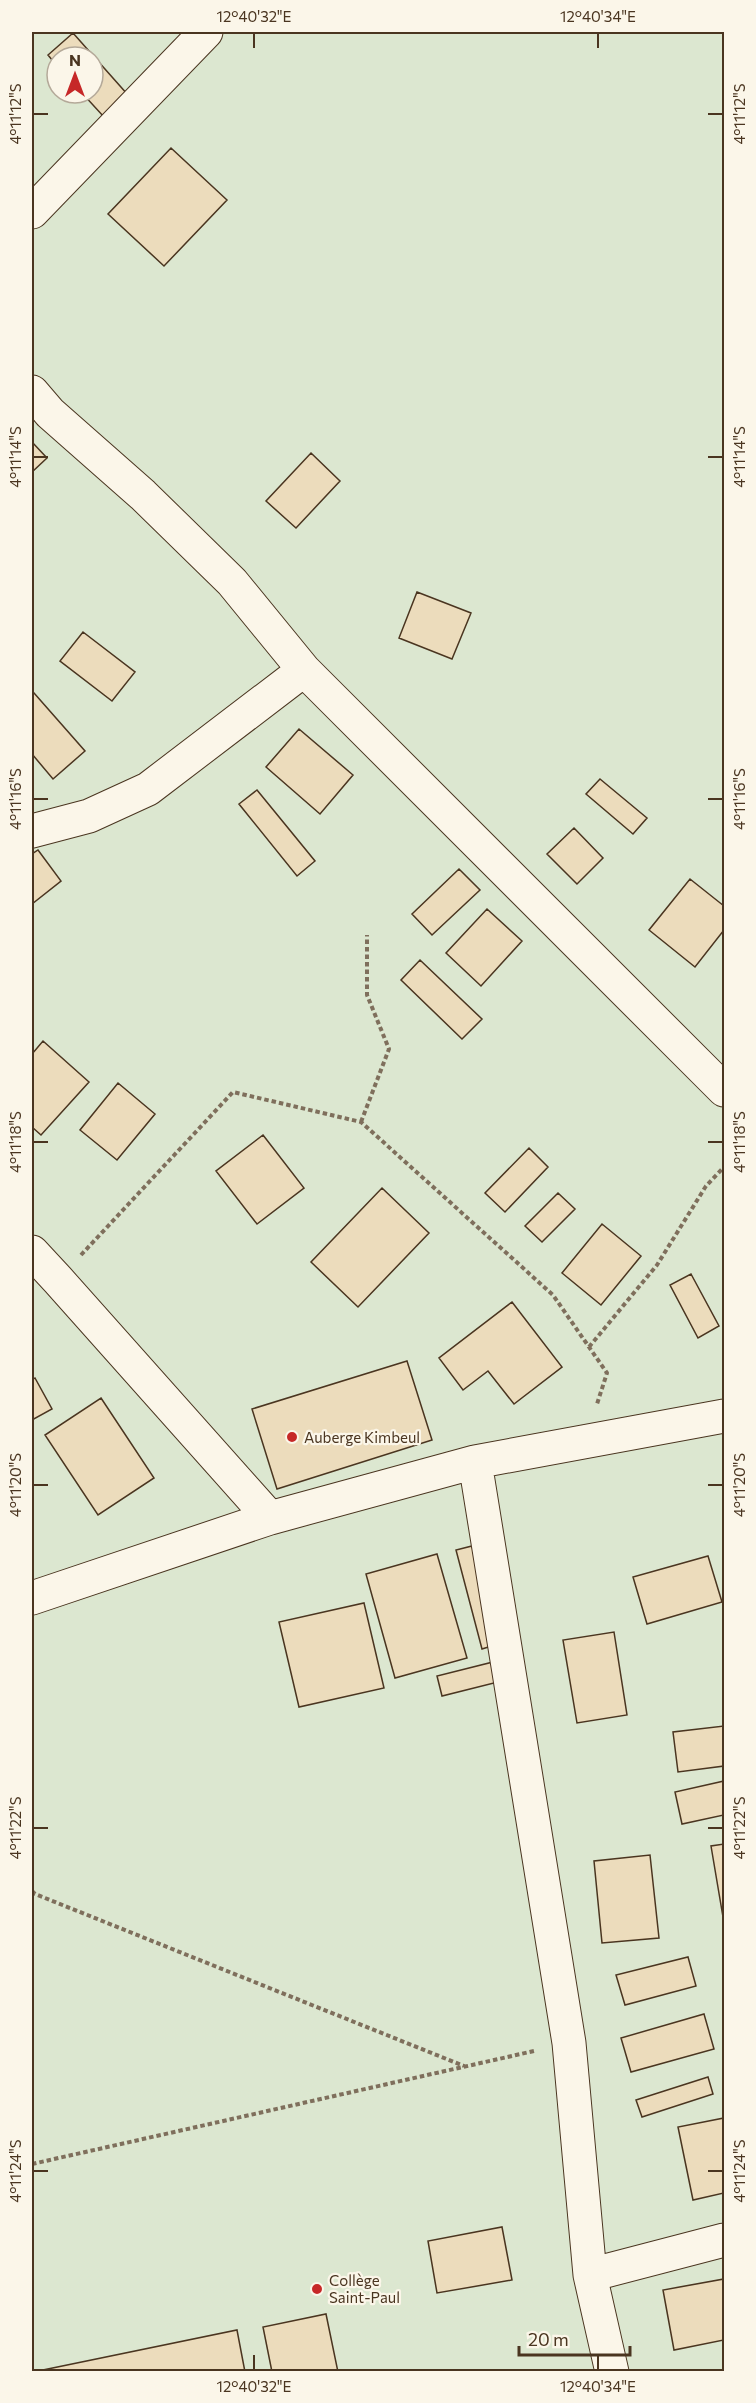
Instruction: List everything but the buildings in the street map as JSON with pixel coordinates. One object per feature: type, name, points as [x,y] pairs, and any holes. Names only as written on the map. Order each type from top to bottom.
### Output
[{"type":"street","points":[[32,212],[206,32]]},
{"type":"street","points":[[32,392],[50,413],[142,495],[232,582],[304,670],[724,1090]]},
{"type":"street","points":[[32,831],[89,816],[147,789],[304,670]]},
{"type":"street","points":[[32,1252],[270,1518]]},
{"type":"street","points":[[32,1598],[270,1518],[475,1462],[724,1416]]},
{"type":"street","points":[[475,1462],[569,2043],[590,2276],[612,2372]]},
{"type":"street","points":[[590,2276],[724,2240]]},
{"type":"path","points":[[361,1122],[389,1049],[368,994],[368,935]]},
{"type":"path","points":[[58,1280],[233,1092],[361,1122],[553,1295],[607,1373],[585,1441]]},
{"type":"path","points":[[589,1347],[657,1265],[706,1186],[724,1167]]},
{"type":"path","points":[[32,1891],[466,2066]]},
{"type":"path","points":[[32,2164],[569,2043]]},
{"type":"green space","points":[[32,32],[724,32],[724,2371],[32,2371]]},
{"type":"place","name":"Auberge Kimbeul","points":[[292,1437]]},
{"type":"place","name":"Collège Saint-Paul","points":[[317,2289]]}]
